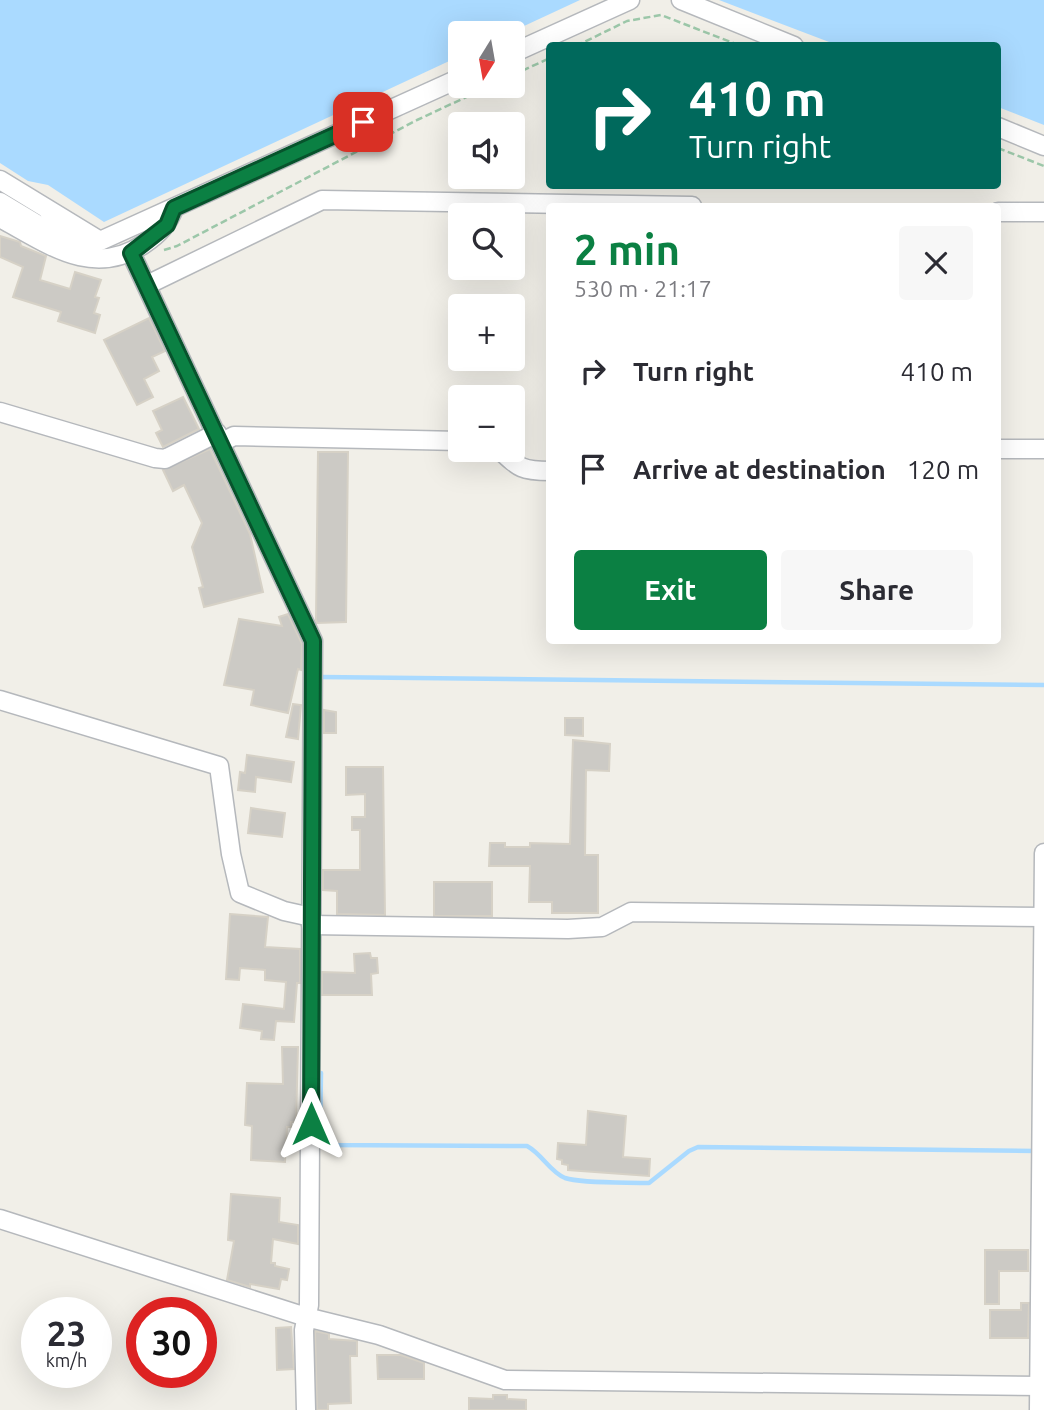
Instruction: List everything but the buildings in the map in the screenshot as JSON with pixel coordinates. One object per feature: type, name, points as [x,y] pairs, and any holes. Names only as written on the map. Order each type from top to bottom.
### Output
[{"type":"street","points":[[525,48],[629,0]]},
{"type":"street","points":[[681,0],[784,42]]},
{"type":"street","points":[[0,180],[100,241],[448,83]]},
{"type":"street","points":[[1001,128],[1044,146]]},
{"type":"street","points":[[0,218],[65,253],[139,269],[322,200],[546,204]]},
{"type":"street","points":[[0,202],[35,223],[65,253]]},
{"type":"street","points":[[139,269],[167,225],[174,208]]},
{"type":"street","points":[[48,209],[55,228],[104,261]]},
{"type":"street","points":[[1001,212],[1044,212]]},
{"type":"street","points":[[139,269],[313,641],[306,1410]]},
{"type":"street","points":[[0,412],[165,459],[219,437],[234,436],[448,441]]},
{"type":"street","points":[[1001,449],[1044,449]]},
{"type":"street","points":[[513,462],[519,468],[529,471],[546,471]]},
{"type":"street","points":[[0,700],[219,766],[231,854],[240,893],[311,921],[568,929],[602,927],[631,912],[1044,917]]},
{"type":"street","points":[[1039,1410],[1042,1386],[1044,853]]},
{"type":"street","points":[[0,1219],[306,1317],[379,1335],[505,1380],[1042,1386]]},
{"type":"path","points":[[584,42],[627,21],[661,15],[731,42]]},
{"type":"path","points":[[525,69],[546,60]]},
{"type":"path","points":[[163,251],[464,98]]},
{"type":"path","points":[[1001,149],[1044,166]]},
{"type":"water","points":[[0,0],[580,0],[525,26],[525,21],[448,21],[448,62],[104,222],[48,185],[28,181],[0,163]]},
{"type":"water","points":[[719,0],[1044,0],[1044,125],[1001,108],[1001,42],[829,42]]},
{"type":"waterway","points":[[320,677],[1044,685]]},
{"type":"waterway","points":[[321,1073],[320,1135],[327,1145],[527,1146],[560,1175],[583,1181],[649,1183],[689,1151],[698,1147],[1036,1151]]},
{"type":"route","points":[[311,1124],[315,674],[313,641],[222,442],[131,253],[167,225],[174,208],[363,122]]}]
